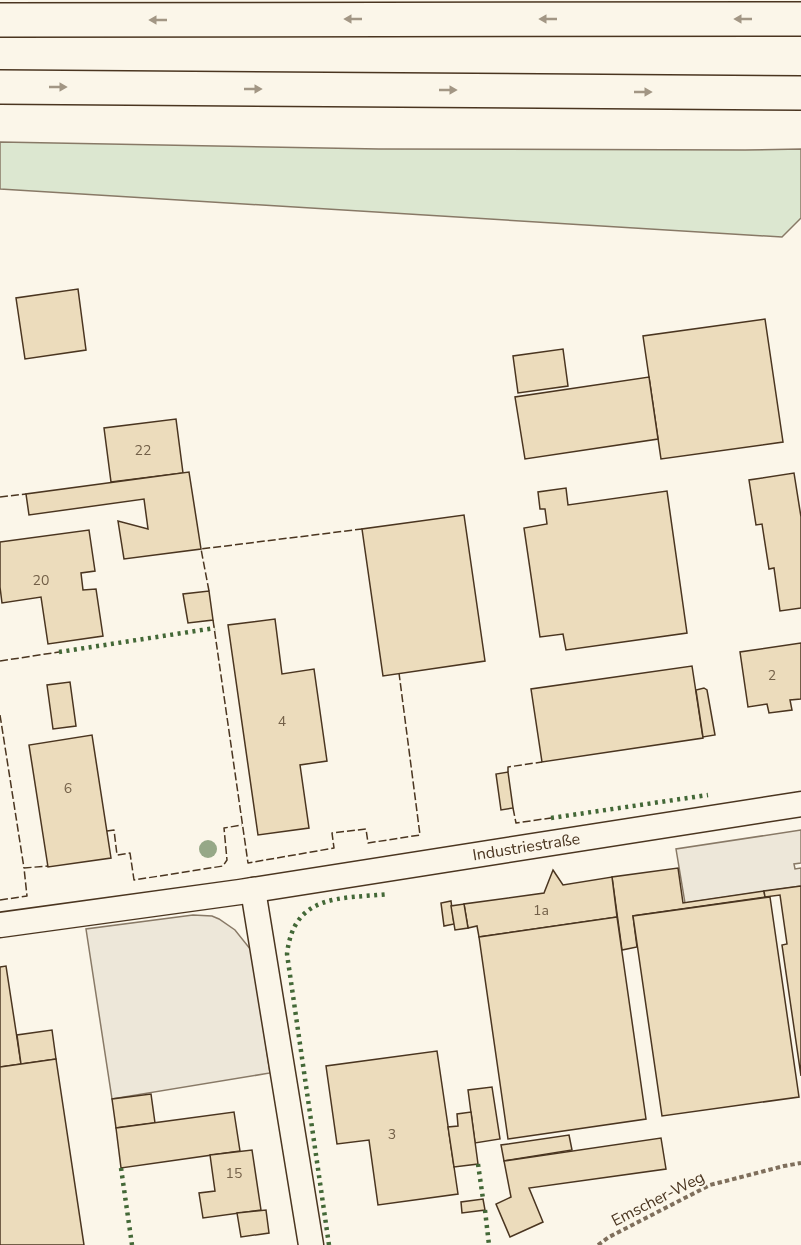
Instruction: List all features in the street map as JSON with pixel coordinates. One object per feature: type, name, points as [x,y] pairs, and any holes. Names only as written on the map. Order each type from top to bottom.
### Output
[{"type":"highway","points":[[0,20],[801,19]]},
{"type":"highway","points":[[0,87],[801,93]]},
{"type":"street","name":"Industriestraße","points":[[0,925],[253,890],[801,804]]},
{"type":"street","points":[[253,890],[311,1245]]},
{"type":"path","name":"Emscher-Weg","points":[[598,1245],[609,1237],[710,1185],[801,1163]]},
{"type":"green space","points":[[0,142],[379,149],[801,149],[801,218],[782,237],[0,189]]},
{"type":"shaded area","points":[[801,830],[801,863],[794,864],[795,869],[801,868],[801,886],[685,903],[676,849]]},
{"type":"shaded area","points":[[193,915],[212,916],[219,919],[235,930],[251,950],[270,1073],[112,1099],[86,929]]},
{"type":"building","points":[[78,289],[86,350],[25,359],[16,298]]},
{"type":"building","points":[[765,319],[783,442],[661,459],[643,336]]},
{"type":"building","points":[[563,349],[568,386],[518,393],[513,356]]},
{"type":"building","points":[[649,377],[658,439],[525,459],[515,397]]},
{"type":"building","points":[[176,419],[183,473],[111,482],[104,428]]},
{"type":"building","points":[[189,472],[201,549],[124,559],[118,521],[148,529],[144,499],[29,515],[26,494]]},
{"type":"building","points":[[794,473],[801,517],[801,608],[780,611],[774,568],[769,569],[762,524],[756,525],[749,480]]},
{"type":"building","points":[[566,488],[568,505],[667,491],[687,633],[566,650],[563,634],[540,637],[524,528],[547,524],[545,509],[540,509],[538,492]]},
{"type":"building","points":[[464,515],[485,661],[383,676],[362,529]]},
{"type":"building","points":[[89,530],[95,571],[81,573],[83,590],[96,589],[103,636],[48,644],[41,597],[2,603],[0,542]]},
{"type":"building","points":[[209,591],[213,620],[188,623],[183,594]]},
{"type":"building","points":[[275,619],[282,674],[314,669],[327,761],[300,765],[309,828],[258,835],[228,625]]},
{"type":"building","points":[[801,643],[801,699],[790,700],[792,710],[769,713],[767,704],[748,707],[740,652]]},
{"type":"building","points":[[692,666],[703,738],[542,762],[531,689]]},
{"type":"building","points":[[70,682],[76,726],[53,729],[47,685]]},
{"type":"building","points":[[704,688],[707,690],[715,735],[703,737],[696,690]]},
{"type":"building","points":[[92,735],[111,858],[48,867],[29,745]]},
{"type":"building","points":[[508,772],[513,808],[501,810],[496,774]]},
{"type":"building","points":[[678,868],[683,903],[764,891],[765,897],[633,916],[637,947],[622,950],[612,877]]},
{"type":"building","points":[[553,870],[563,885],[612,877],[617,917],[479,937],[477,926],[468,928],[464,904],[544,893]]},
{"type":"building","points":[[801,886],[801,1076],[782,945],[787,944],[780,895],[765,897],[764,891]]},
{"type":"building","points":[[770,897],[799,1097],[662,1116],[633,916]]},
{"type":"building","points":[[451,901],[454,924],[444,926],[441,903]]},
{"type":"building","points":[[464,904],[468,928],[455,930],[451,906]]},
{"type":"building","points":[[617,917],[646,1119],[508,1139],[479,937]]},
{"type":"building","points":[[6,966],[21,1064],[0,1067],[0,967]]},
{"type":"building","points":[[52,1030],[56,1059],[21,1064],[17,1035]]},
{"type":"building","points":[[437,1051],[458,1194],[378,1205],[369,1140],[337,1144],[326,1066]]},
{"type":"building","points":[[56,1059],[84,1245],[0,1245],[0,1067]]},
{"type":"building","points":[[492,1087],[500,1139],[475,1143],[468,1090]]},
{"type":"building","points":[[151,1094],[155,1123],[116,1128],[112,1099]]},
{"type":"building","points":[[234,1112],[240,1151],[121,1168],[116,1128]]},
{"type":"building","points":[[471,1112],[478,1164],[454,1167],[448,1127],[458,1126],[457,1114]]},
{"type":"building","points":[[569,1135],[572,1150],[504,1161],[501,1145]]},
{"type":"building","points":[[661,1138],[666,1169],[529,1188],[543,1222],[510,1237],[496,1204],[511,1197],[504,1161]]},
{"type":"building","points":[[252,1150],[261,1210],[203,1218],[199,1193],[215,1191],[210,1155]]},
{"type":"building","points":[[483,1199],[485,1210],[462,1213],[461,1202]]},
{"type":"building","points":[[266,1210],[269,1233],[241,1237],[237,1213]]},
{"type":"hedge","points":[[59,652],[215,628]]},
{"type":"hedge","points":[[551,818],[708,795]]},
{"type":"hedge","points":[[329,1245],[287,954],[291,934],[299,920],[309,910],[337,899],[389,894]]},
{"type":"hedge","points":[[478,1164],[483,1199]]},
{"type":"hedge","points":[[121,1168],[132,1245]]},
{"type":"hedge","points":[[485,1210],[489,1245]]},
{"type":"fence","points":[[0,497],[26,494]]},
{"type":"fence","points":[[209,591],[201,549],[362,529]]},
{"type":"fence","points":[[213,620],[248,863],[334,848],[332,833],[366,829],[368,843],[420,835],[399,673]]},
{"type":"fence","points":[[0,661],[59,652]]},
{"type":"fence","points":[[0,715],[24,868]]},
{"type":"fence","points":[[508,772],[508,767],[542,762]]},
{"type":"fence","points":[[513,808],[516,823],[551,818]]},
{"type":"fence","points":[[107,831],[114,830],[117,855],[130,853],[134,880],[223,866],[227,860],[224,828],[242,825]]},
{"type":"fence","points":[[0,900],[27,896],[24,868],[48,866]]}]
